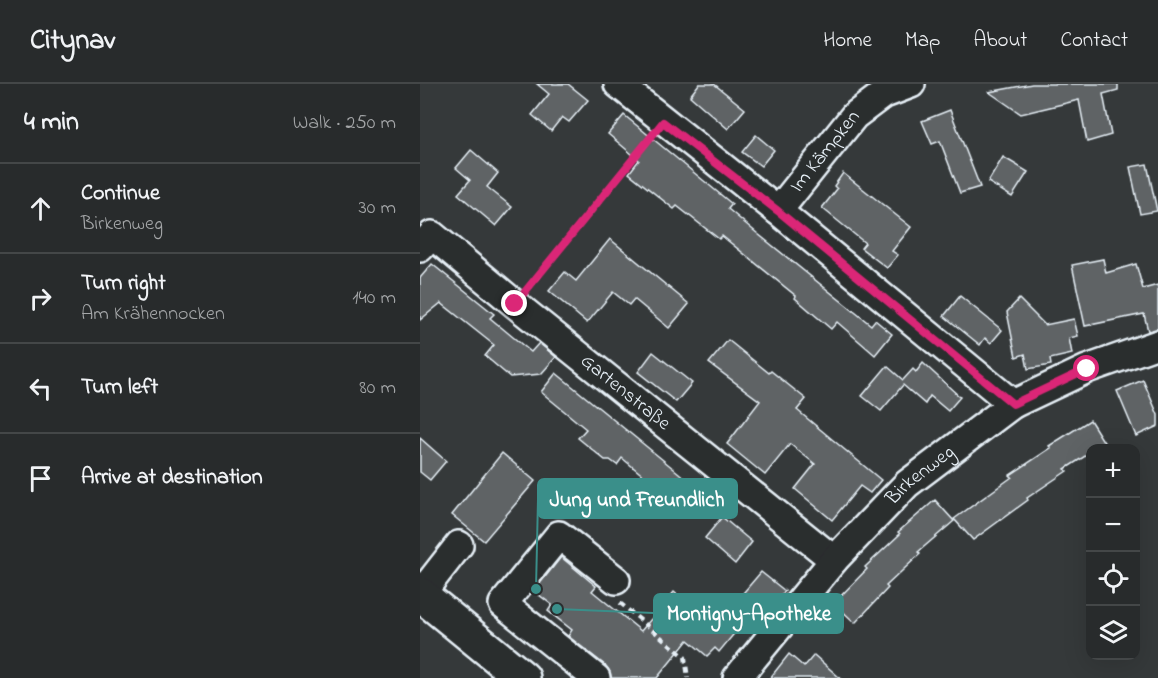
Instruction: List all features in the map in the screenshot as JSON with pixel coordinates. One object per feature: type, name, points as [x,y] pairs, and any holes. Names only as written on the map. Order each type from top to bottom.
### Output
[{"type":"main road","points":[[420,595],[523,678]]},
{"type":"street","points":[[618,84],[778,211],[1013,404]]},
{"type":"street","name":"Im Kämpken","points":[[778,211],[854,116],[882,95],[911,84]]},
{"type":"street","name":"Gartenstraße","points":[[420,248],[432,235],[834,560]]},
{"type":"street","name":"Birkenweg","points":[[737,678],[834,560],[907,484],[1013,404],[1087,369],[1158,344]]},
{"type":"street","points":[[596,678],[503,604],[559,535],[616,580]]},
{"type":"street","points":[[420,595],[459,545]]},
{"type":"path","points":[[515,304],[663,122]]},
{"type":"path","points":[[616,580],[616,600],[685,657],[688,678]]},
{"type":"building","points":[[537,84],[568,84],[588,100],[569,122],[562,117],[551,131],[532,115],[549,94]]},
{"type":"building","points":[[699,84],[714,84],[745,109],[728,129],[690,96]]},
{"type":"building","points":[[1032,84],[1118,84],[1118,90],[1103,94],[1111,135],[1087,142],[1079,100],[1021,114],[989,92]]},
{"type":"building","points":[[950,110],[980,187],[960,193],[940,141],[932,144],[922,121]]},
{"type":"building","points":[[624,115],[732,204],[728,209],[758,234],[871,325],[875,320],[892,334],[875,355],[837,322],[831,329],[795,298],[796,296],[722,236],[719,239],[677,206],[674,209],[629,173],[639,160],[608,134]]},
{"type":"building","points":[[756,135],[774,150],[761,166],[742,152]]},
{"type":"building","points":[[471,150],[498,173],[487,187],[512,207],[496,226],[458,194],[470,180],[456,168]]},
{"type":"building","points":[[1003,157],[1028,172],[1012,197],[988,182]]},
{"type":"building","points":[[1147,164],[1157,211],[1140,214],[1130,167]]},
{"type":"building","points":[[843,173],[911,227],[892,251],[898,255],[887,268],[861,248],[865,243],[822,208],[837,189],[834,186]]},
{"type":"building","points":[[610,239],[689,304],[669,328],[634,299],[629,305],[613,292],[587,323],[549,291],[565,272],[576,281]]},
{"type":"building","points":[[1103,259],[1106,273],[1136,264],[1143,289],[1158,285],[1158,329],[1148,331],[1144,314],[1085,326],[1072,265]]},
{"type":"building","points":[[432,264],[494,314],[490,318],[531,352],[539,343],[556,357],[541,374],[510,377],[485,356],[494,345],[441,303],[420,320],[420,278]]},
{"type":"building","points":[[960,296],[1002,330],[991,343],[985,338],[980,345],[944,316]]},
{"type":"building","points":[[1019,299],[1045,325],[1074,319],[1078,336],[1069,338],[1072,354],[1050,359],[1051,365],[1028,369],[1025,354],[1016,357],[1007,312]]},
{"type":"building","points":[[728,340],[806,399],[797,410],[881,480],[870,493],[860,486],[832,520],[795,489],[815,464],[790,444],[765,475],[727,444],[760,401],[709,363]]},
{"type":"building","points":[[653,352],[692,383],[676,402],[638,372]]},
{"type":"building","points":[[923,363],[960,397],[948,411],[930,396],[925,404],[903,385],[881,411],[862,396],[887,366],[903,380],[913,369],[916,372]]},
{"type":"building","points":[[556,373],[690,482],[674,501],[622,458],[617,465],[610,460],[605,460],[578,438],[586,429],[541,392]]},
{"type":"building","points":[[1143,380],[1158,415],[1158,426],[1136,436],[1117,391]]},
{"type":"building","points":[[1090,420],[1105,444],[1086,444],[1086,456],[1065,469],[1067,471],[1027,498],[1028,500],[973,540],[954,519],[1012,477],[1010,475],[1051,448],[1049,446]]},
{"type":"building","points":[[420,438],[446,461],[430,480],[420,472]]},
{"type":"building","points":[[502,453],[535,481],[484,541],[452,515]]},
{"type":"building","points":[[935,500],[954,521],[918,552],[920,554],[886,586],[888,588],[855,623],[834,603],[867,569],[865,567],[900,534],[898,532]]},
{"type":"building","points":[[722,517],[752,542],[735,564],[705,538]]},
{"type":"building","points":[[561,557],[596,586],[592,591],[641,631],[674,592],[715,626],[761,572],[785,591],[750,631],[742,624],[719,652],[715,648],[707,656],[688,640],[657,678],[611,678],[606,666],[568,636],[572,630],[548,611],[552,605],[534,591]]},
{"type":"building","points":[[789,654],[804,667],[814,655],[840,678],[770,678]]},
{"type":"place","name":"Jung und Freundlich","points":[[536,589]]},
{"type":"place","name":"Montigny-Apotheke","points":[[557,609]]},
{"type":"route","points":[[515,304],[663,122],[778,211],[1013,404],[1087,369]]}]
